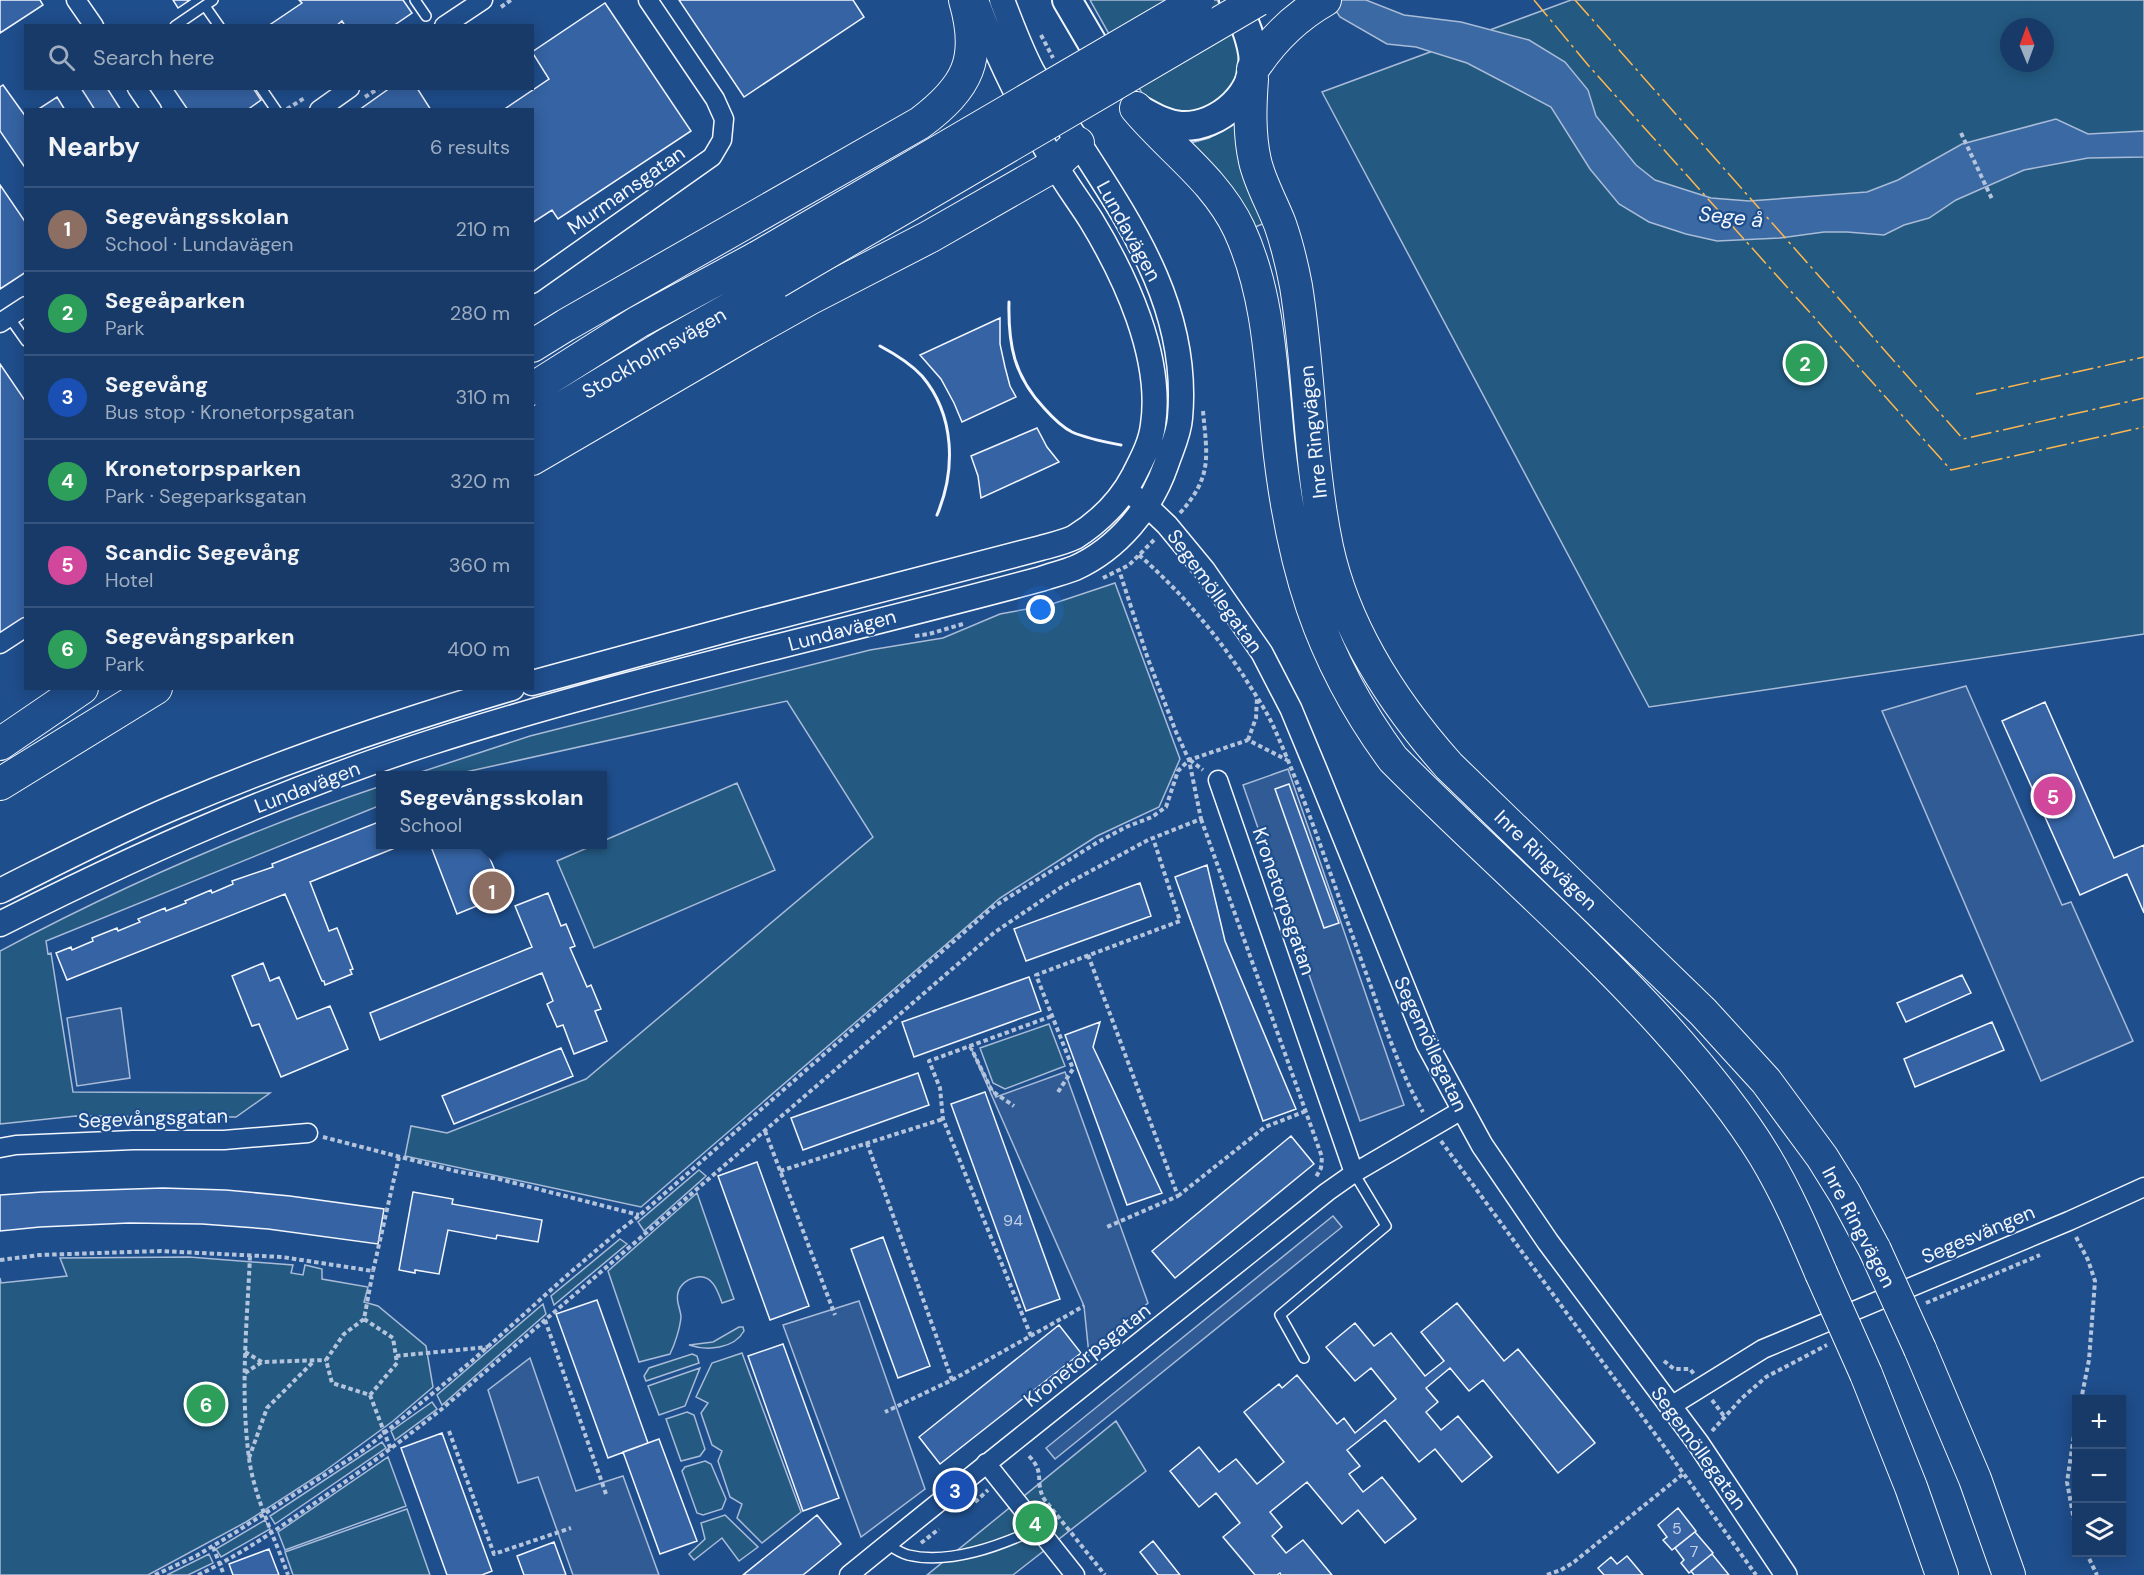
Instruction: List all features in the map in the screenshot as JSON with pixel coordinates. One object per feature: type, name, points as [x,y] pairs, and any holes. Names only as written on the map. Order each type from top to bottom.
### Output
[{"type":"highway","points":[[534,345],[920,123],[945,104],[959,86],[973,51],[973,35],[965,0]]},
{"type":"highway","points":[[1067,0],[1104,65],[1136,108],[1163,122],[1179,126],[1196,126],[1214,120],[1228,110],[1283,31],[1316,5]]},
{"type":"highway","name":"Stockholmsvägen","points":[[534,388],[638,322],[758,257],[1198,0]]},
{"type":"highway","points":[[1234,0],[1253,53],[1252,74]]},
{"type":"highway","name":"Stockholmsvägen","points":[[534,425],[666,345],[1257,0]]},
{"type":"highway","name":"Inre Ringvägen","points":[[1252,74],[1251,134],[1256,162],[1286,241],[1296,285],[1319,499],[1328,548],[1340,590],[1374,665],[1419,732],[1449,766],[1703,1012],[1766,1081],[1822,1157],[1875,1250],[1920,1349],[1975,1479],[2009,1575]]},
{"type":"highway","name":"Inre Ringvägen","points":[[1136,108],[1154,129],[1193,165],[1217,194],[1238,226],[1251,257],[1263,304],[1268,336],[1284,489],[1292,533],[1314,614],[1328,652],[1349,692],[1393,759],[1637,997],[1684,1048],[1726,1101],[1764,1155],[1789,1201],[1866,1374],[1911,1487],[1942,1575]]},
{"type":"highway","points":[[534,458],[752,331],[929,237],[1055,165],[1078,142]]},
{"type":"highway","points":[[0,725],[47,690]]},
{"type":"highway","points":[[0,744],[79,690]]},
{"type":"highway","points":[[0,782],[130,690]]},
{"type":"highway","points":[[0,782],[153,690]]},
{"type":"main road","name":"Lundavägen","points":[[534,682],[1052,545],[1074,537],[1100,517],[1126,490],[1148,448],[1153,427],[1155,403],[1149,355],[1128,292],[1111,255],[1055,165],[1010,83],[975,0]]},
{"type":"main road","name":"Lundavägen","points":[[0,924],[99,874],[210,824],[325,779],[430,743],[568,701],[1075,568],[1110,547],[1146,505],[1160,482],[1180,420],[1178,346],[1148,256],[1127,219],[1033,72],[1002,0]]},
{"type":"main road","name":"Lundavägen","points":[[0,891],[176,806],[314,752],[505,690]]},
{"type":"street","points":[[76,0],[93,24]]},
{"type":"street","points":[[447,24],[483,0]]},
{"type":"street","name":"Murmansgatan","points":[[534,283],[712,157],[722,140],[724,120],[716,99],[648,0]]},
{"type":"street","points":[[138,90],[151,108]]},
{"type":"street","points":[[321,108],[347,90]]},
{"type":"street","points":[[4,320],[24,307]]},
{"type":"street","name":"Segemöllegatan","points":[[1126,490],[1167,525],[1205,570],[1262,653],[1291,709],[1314,763],[1427,1044],[1482,1145],[1548,1242],[1698,1443],[1786,1575]]},
{"type":"street","points":[[0,644],[24,628]]},
{"type":"street","name":"Kronetorpsgatan","points":[[1218,780],[1354,1173]]},
{"type":"street","name":"Kronetorpsgatan","points":[[859,1572],[887,1544],[986,1463],[1327,1192],[1354,1173],[1462,1110]]},
{"type":"street","name":"Segevångsgatan","points":[[0,1148],[16,1145],[133,1140],[224,1140],[308,1133]]},
{"type":"street","name":"Segesvängen","points":[[1671,1406],[1763,1349],[2069,1221],[2144,1187]]},
{"type":"street","points":[[986,1463],[1075,1575]]},
{"type":"lane","points":[[415,0],[426,16]]},
{"type":"lane","points":[[178,24],[209,3],[218,24]]},
{"type":"lane","points":[[262,90],[275,108]]},
{"type":"lane","points":[[4,320],[24,339]]},
{"type":"lane","points":[[1304,1358],[1280,1315],[1386,1226],[1354,1173]]},
{"type":"lane","points":[[887,1544],[906,1555],[944,1558],[1009,1542],[1038,1528]]},
{"type":"path","points":[[1961,133],[1992,199]]},
{"type":"path","points":[[155,1575],[213,1546],[366,1449],[488,1347],[993,906],[1098,842],[1126,827],[1152,817],[1166,807],[1178,771],[1189,760],[1248,740],[1287,760],[1275,730],[1257,697],[1213,632],[1195,610],[1139,555]]},
{"type":"path","points":[[1119,570],[1148,658],[1189,760],[1201,819],[1322,1157],[1321,1168],[1315,1178]]},
{"type":"path","points":[[1248,740],[1256,718],[1257,697]]},
{"type":"path","points":[[198,1575],[273,1533],[391,1450],[995,932],[1063,886],[1153,838],[1201,819]]},
{"type":"path","points":[[1058,1092],[1073,1069],[1036,975],[1180,921],[1153,838]]},
{"type":"path","points":[[1088,955],[1178,1196]]},
{"type":"path","points":[[1031,1336],[943,1119],[940,1088],[929,1061],[1052,1016]]},
{"type":"path","points":[[970,1046],[992,1091],[1014,1106]]},
{"type":"path","points":[[1107,1227],[1178,1196],[1265,1128],[1306,1111]]},
{"type":"path","points":[[780,1171],[943,1119]]},
{"type":"path","points":[[765,1131],[835,1315]]},
{"type":"path","points":[[308,1133],[455,1172],[499,1179],[640,1215]]},
{"type":"path","points":[[867,1143],[952,1380]]},
{"type":"path","points":[[391,1450],[386,1431],[370,1395],[332,1383],[326,1360],[344,1334],[364,1319],[399,1157]]},
{"type":"path","points":[[2076,1237],[2088,1260],[2095,1281],[2090,1360],[2082,1395]]},
{"type":"path","points":[[0,1260],[161,1251],[282,1257],[374,1271]]},
{"type":"path","points":[[250,1256],[244,1374],[249,1459],[265,1514],[288,1575]]},
{"type":"path","points":[[885,1412],[952,1380],[1084,1306]]},
{"type":"path","points":[[364,1319],[393,1338],[397,1363],[370,1395]]},
{"type":"path","points":[[545,1320],[606,1494]]},
{"type":"path","points":[[396,1356],[488,1347]]},
{"type":"path","points":[[245,1352],[262,1362],[326,1360]]},
{"type":"path","points":[[1659,1355],[1674,1368],[1690,1369],[1724,1416]]},
{"type":"path","points":[[249,1459],[267,1408],[314,1361]]},
{"type":"path","points":[[244,1374],[262,1362]]},
{"type":"path","points":[[450,1431],[494,1554],[572,1528]]},
{"type":"path","points":[[2072,1449],[2067,1482],[2072,1509]]},
{"type":"path","points":[[1029,1456],[1038,1466],[1040,1491],[1044,1499],[1106,1575]]},
{"type":"path","points":[[1674,1460],[1756,1575]]},
{"type":"path","points":[[1547,1575],[1574,1562],[1683,1474]]},
{"type":"path","points":[[213,1546],[224,1575]]},
{"type":"path","points":[[2088,1557],[2097,1575]]},
{"type":"shaded area","points":[[1090,0],[1217,0],[1232,27],[1237,42],[1239,54],[1234,85],[1207,111],[1177,114],[1153,103],[1142,93]]},
{"type":"shaded area","points":[[1571,0],[2144,0],[2144,634],[1649,707],[1322,92]]},
{"type":"shaded area","points":[[1236,123],[1265,223],[1250,229],[1191,143],[1209,138]]},
{"type":"shaded area","points":[[1115,583],[1180,759],[1159,807],[1097,836],[1000,898],[641,1207],[405,1156],[411,1126],[447,1133],[586,1079],[873,837],[787,701],[470,771],[424,771],[530,736],[870,650],[943,638],[1000,614],[1049,605]]},
{"type":"shaded area","points":[[1966,686],[2062,905],[2071,902],[2133,1041],[2041,1081],[1882,711]]},
{"type":"shaded area","points":[[1288,769],[1404,1105],[1360,1121],[1243,785]]},
{"type":"shaded area","points":[[737,783],[775,870],[594,948],[557,861],[585,849],[607,849],[607,839]]},
{"type":"shaded area","points":[[376,788],[376,807],[46,941],[48,954],[51,953],[73,1092],[270,1093],[236,1117],[76,1116],[0,1124],[0,951],[93,904],[187,861]]},
{"type":"shaded area","points":[[121,1008],[130,1078],[77,1086],[67,1018]]},
{"type":"shaded area","points":[[1049,1024],[1065,1066],[1005,1089],[993,1083],[980,1048]]},
{"type":"shaded area","points":[[970,1046],[996,1097],[1065,1072],[1148,1303],[1089,1355],[1084,1306]]},
{"type":"shaded area","points":[[699,1170],[706,1176],[644,1231],[638,1222]]},
{"type":"shaded area","points":[[697,1193],[734,1299],[722,1303],[714,1285],[703,1277],[685,1282],[678,1293],[681,1315],[677,1336],[670,1354],[639,1362],[608,1271]]},
{"type":"shaded area","points":[[1333,1216],[1342,1227],[1055,1459],[1046,1448]]},
{"type":"shaded area","points":[[620,1239],[627,1244],[554,1305],[551,1296]]},
{"type":"shaded area","points":[[189,1257],[293,1265],[291,1273],[303,1275],[305,1265],[322,1269],[322,1279],[368,1287],[364,1302],[378,1306],[426,1346],[433,1387],[393,1421],[322,1473],[246,1522],[148,1575],[0,1575],[0,1278],[1,1283],[67,1276],[60,1258]]},
{"type":"shaded area","points":[[859,1301],[925,1489],[861,1537],[783,1325]]},
{"type":"shaded area","points":[[543,1304],[546,1314],[442,1405],[437,1395]]},
{"type":"shaded area","points":[[743,1327],[744,1331],[740,1337],[727,1345],[704,1348],[689,1345],[713,1342]]},
{"type":"shaded area","points":[[742,1353],[801,1512],[762,1543],[737,1518],[742,1504],[730,1497],[718,1461],[722,1451],[712,1445],[701,1413],[708,1403],[696,1397],[712,1363]]},
{"type":"shaded area","points":[[692,1354],[697,1356],[699,1363],[646,1381],[644,1376],[649,1368]]},
{"type":"shaded area","points":[[530,1358],[576,1491],[623,1476],[659,1575],[573,1575],[538,1477],[518,1483],[488,1390]]},
{"type":"shaded area","points":[[700,1368],[685,1406],[659,1415],[648,1386]]},
{"type":"shaded area","points":[[432,1402],[437,1409],[395,1440],[391,1431]]},
{"type":"shaded area","points":[[687,1412],[694,1415],[705,1449],[700,1456],[681,1461],[666,1419]]},
{"type":"shaded area","points":[[1116,1421],[1146,1471],[1013,1575],[927,1575]]},
{"type":"shaded area","points":[[382,1442],[386,1448],[275,1524],[270,1516]]},
{"type":"shaded area","points":[[388,1457],[406,1506],[285,1550],[278,1532]]},
{"type":"shaded area","points":[[705,1461],[711,1464],[726,1499],[722,1509],[703,1515],[697,1513],[682,1471],[685,1467]]},
{"type":"shaded area","points":[[407,1509],[430,1575],[293,1575],[285,1552]]},
{"type":"shaded area","points":[[725,1515],[758,1547],[739,1561],[722,1538],[694,1560],[689,1554],[705,1539],[701,1523]]},
{"type":"shaded area","points":[[265,1520],[270,1529],[221,1557],[216,1549]]},
{"type":"shaded area","points":[[209,1554],[213,1563],[188,1575],[167,1575]]},
{"type":"water","name":"Sege å","points":[[1329,0],[1366,0],[1404,15],[1461,22],[1529,40],[1565,62],[1588,90],[1596,116],[1636,165],[1655,180],[1711,198],[1749,201],[1867,192],[1898,180],[1962,144],[2056,119],[2088,134],[2144,131],[2144,157],[2088,158],[2024,170],[1956,200],[1929,218],[1904,225],[1884,235],[1824,232],[1780,238],[1717,241],[1649,222],[1619,204],[1590,169],[1551,107],[1467,63],[1416,47],[1387,44],[1340,17]]},
{"type":"building","points":[[0,0],[40,0],[43,5],[0,33]]},
{"type":"building","points":[[173,0],[190,0],[178,8]]},
{"type":"building","points":[[299,0],[403,0],[412,13],[396,24],[344,24],[342,21],[338,24],[271,24],[302,3]]},
{"type":"building","points":[[679,0],[853,0],[864,17],[744,97]]},
{"type":"building","points":[[605,3],[691,131],[558,219],[552,210],[534,222],[534,108],[506,108],[549,79],[534,55],[534,51]]},
{"type":"building","points":[[3,85],[24,114],[24,166],[0,131],[0,87]]},
{"type":"building","points":[[82,90],[108,90],[120,108],[94,108]]},
{"type":"building","points":[[174,90],[254,90],[261,100],[250,108],[187,108]]},
{"type":"building","points":[[387,90],[418,90],[430,108],[362,108]]},
{"type":"building","points":[[57,97],[64,108],[40,108]]},
{"type":"building","points":[[0,185],[24,220],[24,273],[0,289]]},
{"type":"building","points":[[1000,318],[1000,344],[1010,386],[1016,397],[962,422],[941,379],[920,355]]},
{"type":"building","points":[[0,364],[24,399],[24,618],[0,634]]},
{"type":"building","points":[[1037,428],[1047,447],[1059,462],[981,498],[978,476],[971,456]]},
{"type":"building","points":[[2045,702],[2114,858],[2144,845],[2144,913],[2127,874],[2080,895],[2002,721]]},
{"type":"building","points":[[1289,784],[1339,923],[1324,928],[1275,789]]},
{"type":"building","points":[[376,823],[376,849],[392,849],[310,882],[329,931],[337,928],[353,969],[350,970],[352,974],[325,985],[285,894],[67,980],[56,953],[71,947],[72,950],[93,941],[92,938],[117,928],[118,931],[140,922],[138,919],[165,908],[166,911],[211,890],[212,893],[233,884],[232,881],[273,867],[272,864]]},
{"type":"building","points":[[432,849],[486,849],[496,873],[475,881],[484,903],[457,914]]},
{"type":"building","points":[[1207,865],[1225,941],[1296,1109],[1263,1121],[1175,877]]},
{"type":"building","points":[[1140,883],[1151,916],[1026,961],[1014,929]]},
{"type":"building","points":[[548,893],[561,926],[566,924],[575,946],[570,948],[587,987],[591,985],[601,1009],[595,1011],[607,1041],[574,1054],[563,1025],[557,1027],[547,1004],[553,1001],[542,973],[380,1040],[370,1013],[532,947],[515,906]]},
{"type":"building","points":[[263,963],[270,981],[279,977],[297,1019],[330,1006],[348,1049],[281,1077],[259,1024],[252,1026],[232,976]]},
{"type":"building","points":[[1962,975],[1971,993],[1906,1022],[1897,1003]]},
{"type":"building","points":[[1029,977],[1041,1011],[914,1057],[902,1022]]},
{"type":"building","points":[[1100,1022],[1093,1047],[1162,1193],[1127,1205],[1065,1035]]},
{"type":"building","points":[[1992,1022],[2004,1050],[1915,1087],[1904,1059]]},
{"type":"building","points":[[561,1048],[573,1076],[454,1124],[442,1096]]},
{"type":"building","points":[[918,1073],[929,1105],[803,1150],[791,1118]]},
{"type":"building","points":[[985,1092],[1060,1299],[1026,1311],[951,1104]]},
{"type":"building","points":[[1291,1136],[1314,1164],[1175,1278],[1152,1251]]},
{"type":"building","points":[[757,1162],[809,1306],[770,1320],[718,1176]]},
{"type":"building","points":[[163,1188],[226,1190],[290,1196],[384,1209],[378,1244],[268,1229],[202,1224],[129,1223],[0,1231],[0,1195]]},
{"type":"building","points":[[413,1192],[453,1199],[452,1204],[542,1220],[538,1242],[497,1235],[496,1239],[448,1230],[439,1274],[399,1270]]},
{"type":"building","points":[[883,1237],[930,1366],[898,1378],[851,1249]]},
{"type":"building","points":[[597,1300],[648,1443],[608,1458],[556,1314]]},
{"type":"building","points":[[1457,1303],[1504,1361],[1518,1349],[1595,1443],[1558,1473],[1483,1380],[1469,1391],[1450,1368],[1426,1388],[1438,1402],[1426,1412],[1441,1430],[1458,1416],[1492,1457],[1462,1482],[1435,1449],[1419,1462],[1385,1420],[1347,1450],[1360,1466],[1349,1474],[1363,1492],[1382,1477],[1416,1519],[1385,1543],[1358,1510],[1342,1524],[1307,1482],[1270,1512],[1282,1527],[1272,1536],[1286,1553],[1303,1540],[1332,1575],[1281,1575],[1280,1573],[1255,1575],[1223,1537],[1240,1523],[1216,1493],[1199,1507],[1170,1471],[1199,1447],[1219,1472],[1236,1459],[1257,1484],[1284,1462],[1244,1412],[1279,1384],[1282,1388],[1297,1375],[1337,1424],[1344,1418],[1355,1433],[1396,1399],[1371,1368],[1355,1381],[1326,1347],[1355,1323],[1374,1346],[1391,1333],[1425,1376],[1444,1361],[1421,1332]]},
{"type":"building","points":[[1059,1325],[1081,1353],[940,1464],[919,1437]]},
{"type":"building","points":[[783,1344],[839,1498],[803,1511],[748,1356]]},
{"type":"building","points":[[442,1433],[492,1571],[482,1575],[447,1575],[401,1448]]},
{"type":"building","points":[[659,1439],[697,1541],[660,1554],[623,1452]]},
{"type":"building","points":[[1678,1508],[1696,1531],[1672,1550],[1663,1540],[1667,1537],[1658,1525]]},
{"type":"building","points":[[817,1515],[841,1544],[803,1575],[743,1575]]},
{"type":"building","points":[[1695,1532],[1713,1553],[1689,1573],[1681,1563],[1684,1560],[1675,1548]]},
{"type":"building","points":[[1153,1541],[1180,1575],[1158,1575],[1140,1552]]},
{"type":"building","points":[[554,1542],[566,1575],[524,1575],[517,1556]]},
{"type":"building","points":[[269,1549],[279,1575],[233,1575],[229,1564]]},
{"type":"building","points":[[1712,1554],[1729,1575],[1694,1575],[1691,1571]]},
{"type":"building","points":[[1627,1556],[1643,1575],[1604,1575],[1598,1568],[1611,1557],[1617,1564]]},
{"type":"wall","points":[[1009,302],[1010,332],[1015,359],[1019,372],[1034,396],[1068,430],[1121,445]]},
{"type":"wall","points":[[880,346],[902,359],[922,376],[933,391],[941,408],[949,443],[949,462],[943,498],[937,515]]},
{"type":"power","points":[[1534,0],[1588,65],[1951,470],[2144,427]]},
{"type":"power","points":[[1575,0],[1963,439],[2144,398]]},
{"type":"power","points":[[1976,394],[2144,357]]},
{"type":"place","name":"Segeåparken","points":[[1805,363]]},
{"type":"place","name":"Scandic Segevång","points":[[2053,796]]},
{"type":"place","name":"Segevångsskolan","points":[[492,891]]},
{"type":"place","name":"Segevångsparken","points":[[206,1404]]},
{"type":"place","name":"Segevång","points":[[955,1490]]},
{"type":"place","name":"Kronetorpsparken","points":[[1035,1523]]}]
